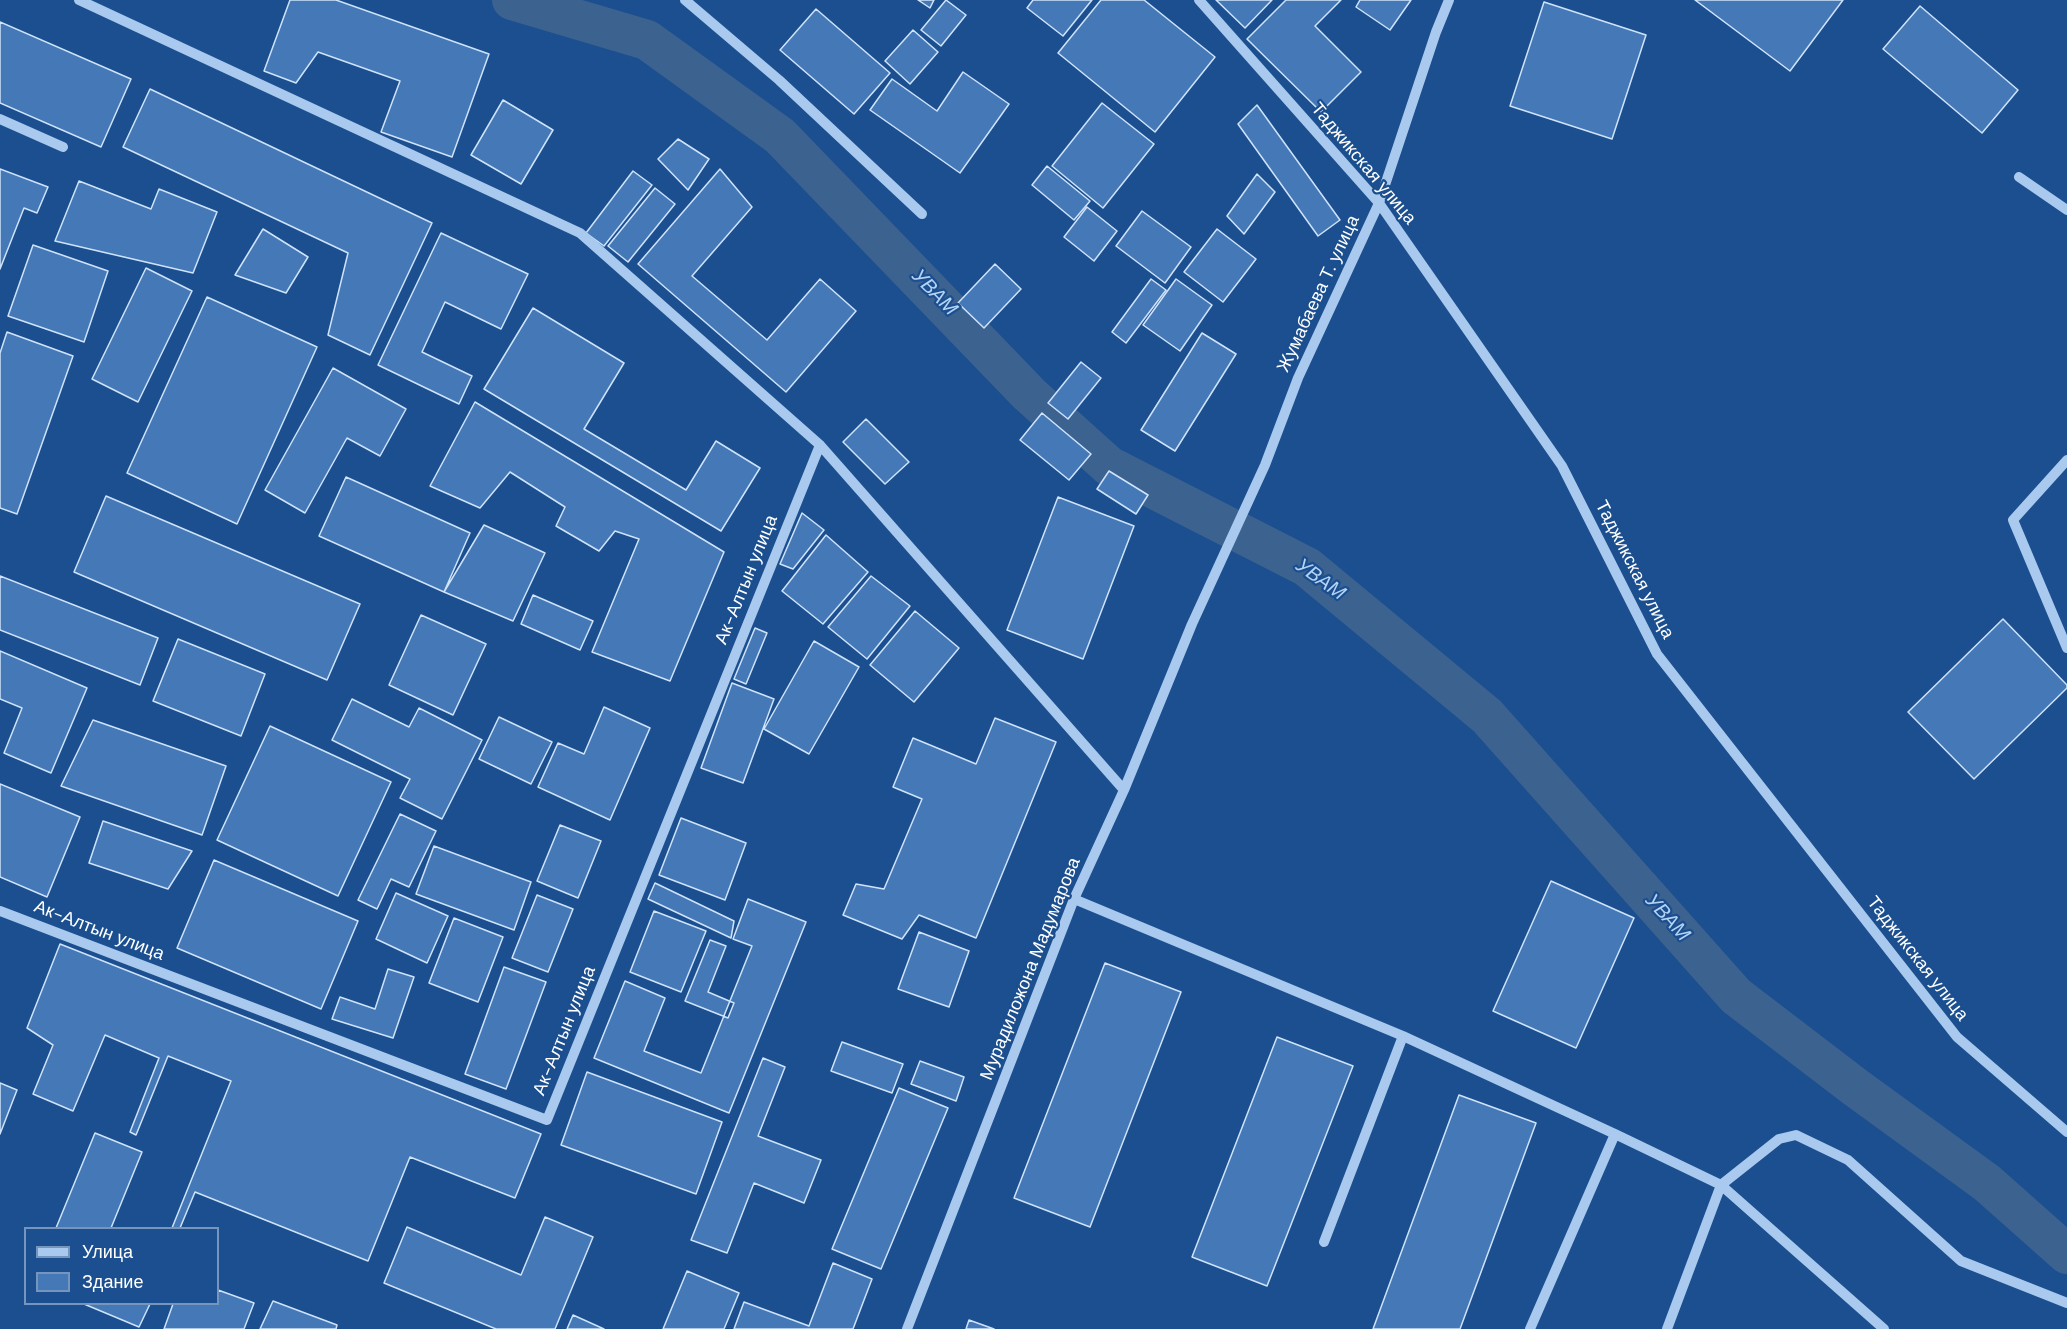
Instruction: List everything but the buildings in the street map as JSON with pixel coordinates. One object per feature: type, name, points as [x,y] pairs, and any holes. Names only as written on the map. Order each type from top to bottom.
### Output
[{"type":"street","points":[[80,0],[580,233],[820,445],[1124,790]]},
{"type":"street","points":[[685,0],[779,80],[922,213]]},
{"type":"street","name":"Таджикская улица","points":[[1199,0],[1379,203],[1562,466],[1657,654],[1957,1037],[2067,1132]]},
{"type":"street","name":"Жумабаева Т. улица","points":[[1192,624],[1265,465],[1298,378],[1379,203],[1436,32],[1449,0]]},
{"type":"street","points":[[0,119],[63,147]]},
{"type":"street","points":[[2019,177],[2067,210]]},
{"type":"street","name":"Ак-Алтын улица","points":[[0,911],[547,1120],[820,445]]},
{"type":"street","points":[[2067,460],[2013,520],[2067,648]]},
{"type":"street","name":"Мурадиложона Мадумарова","points":[[908,1329],[1074,899],[1124,790],[1192,624]]},
{"type":"street","points":[[1074,899],[1403,1036],[1721,1185],[1884,1329]]},
{"type":"street","points":[[1324,1242],[1403,1036]]},
{"type":"street","points":[[1530,1329],[1615,1134]]},
{"type":"street","points":[[1667,1329],[1721,1185],[1779,1139],[1796,1135],[1848,1160],[1961,1261],[2067,1303]]},
{"type":"waterway","name":"УВАМ","points":[[512,0],[647,40],[780,136],[1029,394],[1109,466],[1307,567],[1487,716],[1736,996],[1855,1087],[1987,1183],[2067,1254]]}]
